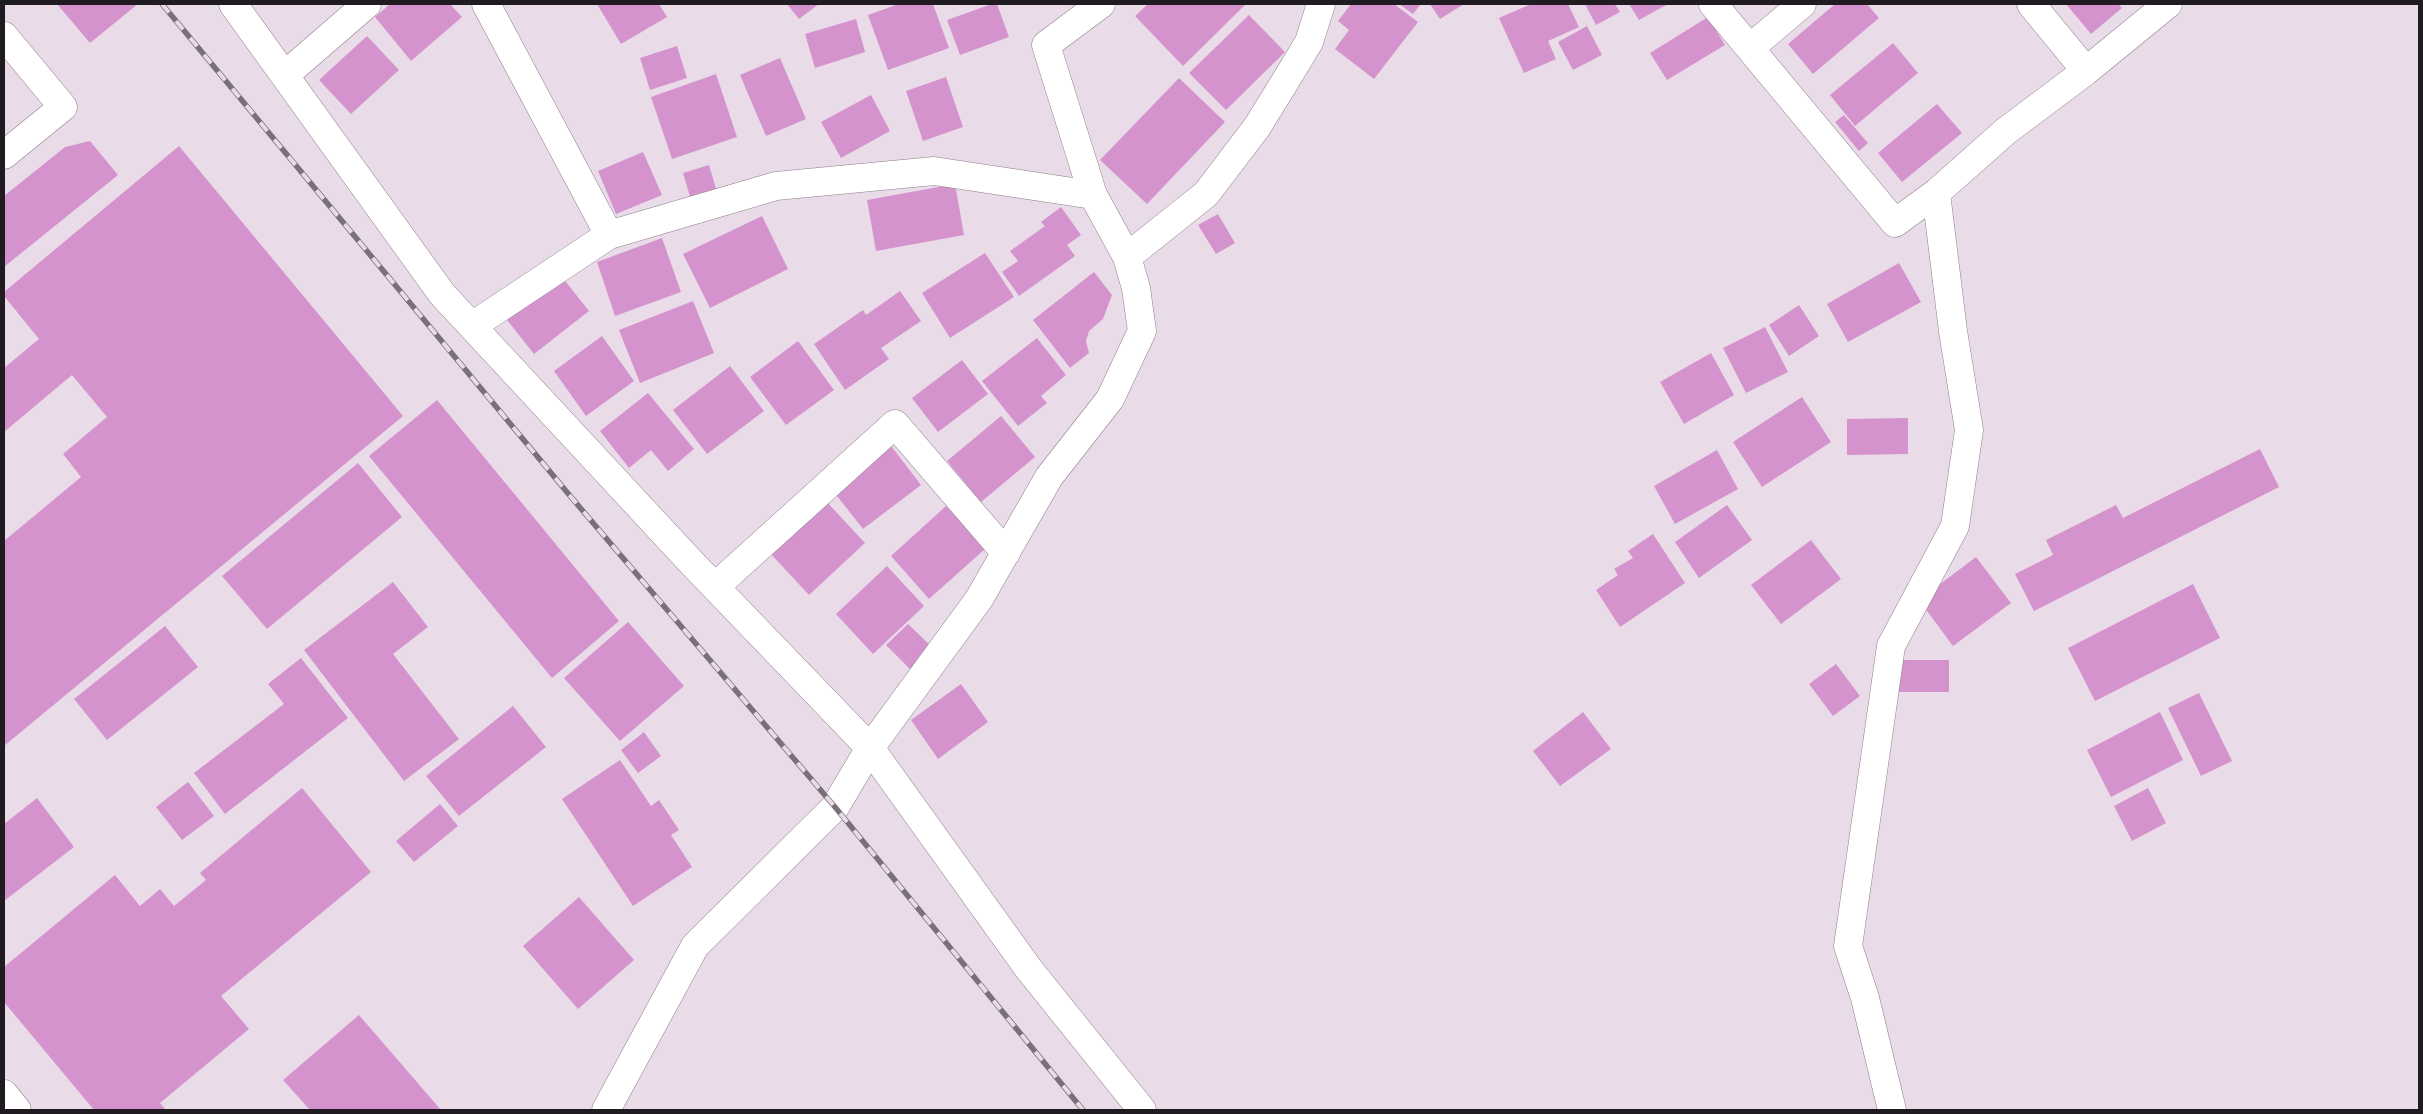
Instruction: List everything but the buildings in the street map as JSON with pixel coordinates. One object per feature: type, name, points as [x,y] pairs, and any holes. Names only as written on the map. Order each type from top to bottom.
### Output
[{"type":"street","points":[[233,4],[442,294],[870,748],[1028,968],[1142,1110]]},
{"type":"street","points":[[285,75],[367,4]]},
{"type":"street","points":[[486,4],[609,235]]},
{"type":"street","points":[[606,1110],[694,946],[835,807],[870,748],[979,599],[1049,476],[1110,398],[1142,331],[1136,288],[1127,257],[1093,195],[1046,45],[1101,4]]},
{"type":"street","points":[[1127,257],[1206,194],[1256,127],[1286,80],[1309,42],[1322,4]]},
{"type":"street","points":[[1713,4],[1895,223],[1936,193],[2006,131],[2086,71],[2168,4]]},
{"type":"street","points":[[1750,48],[1802,4]]},
{"type":"street","points":[[2031,4],[2086,71]]},
{"type":"street","points":[[4,36],[63,107],[4,155]]},
{"type":"street","points":[[472,326],[609,235],[776,186],[934,171],[1093,195]]},
{"type":"street","points":[[1892,1110],[1865,998],[1848,946],[1891,646],[1954,526],[1969,430],[1953,331],[1936,193]]},
{"type":"street","points":[[716,586],[895,424],[1006,553]]},
{"type":"street","points":[[4,1094],[17,1110]]},
{"type":"railway","points":[[162,4],[571,497],[835,807],[1083,1110]]}]
